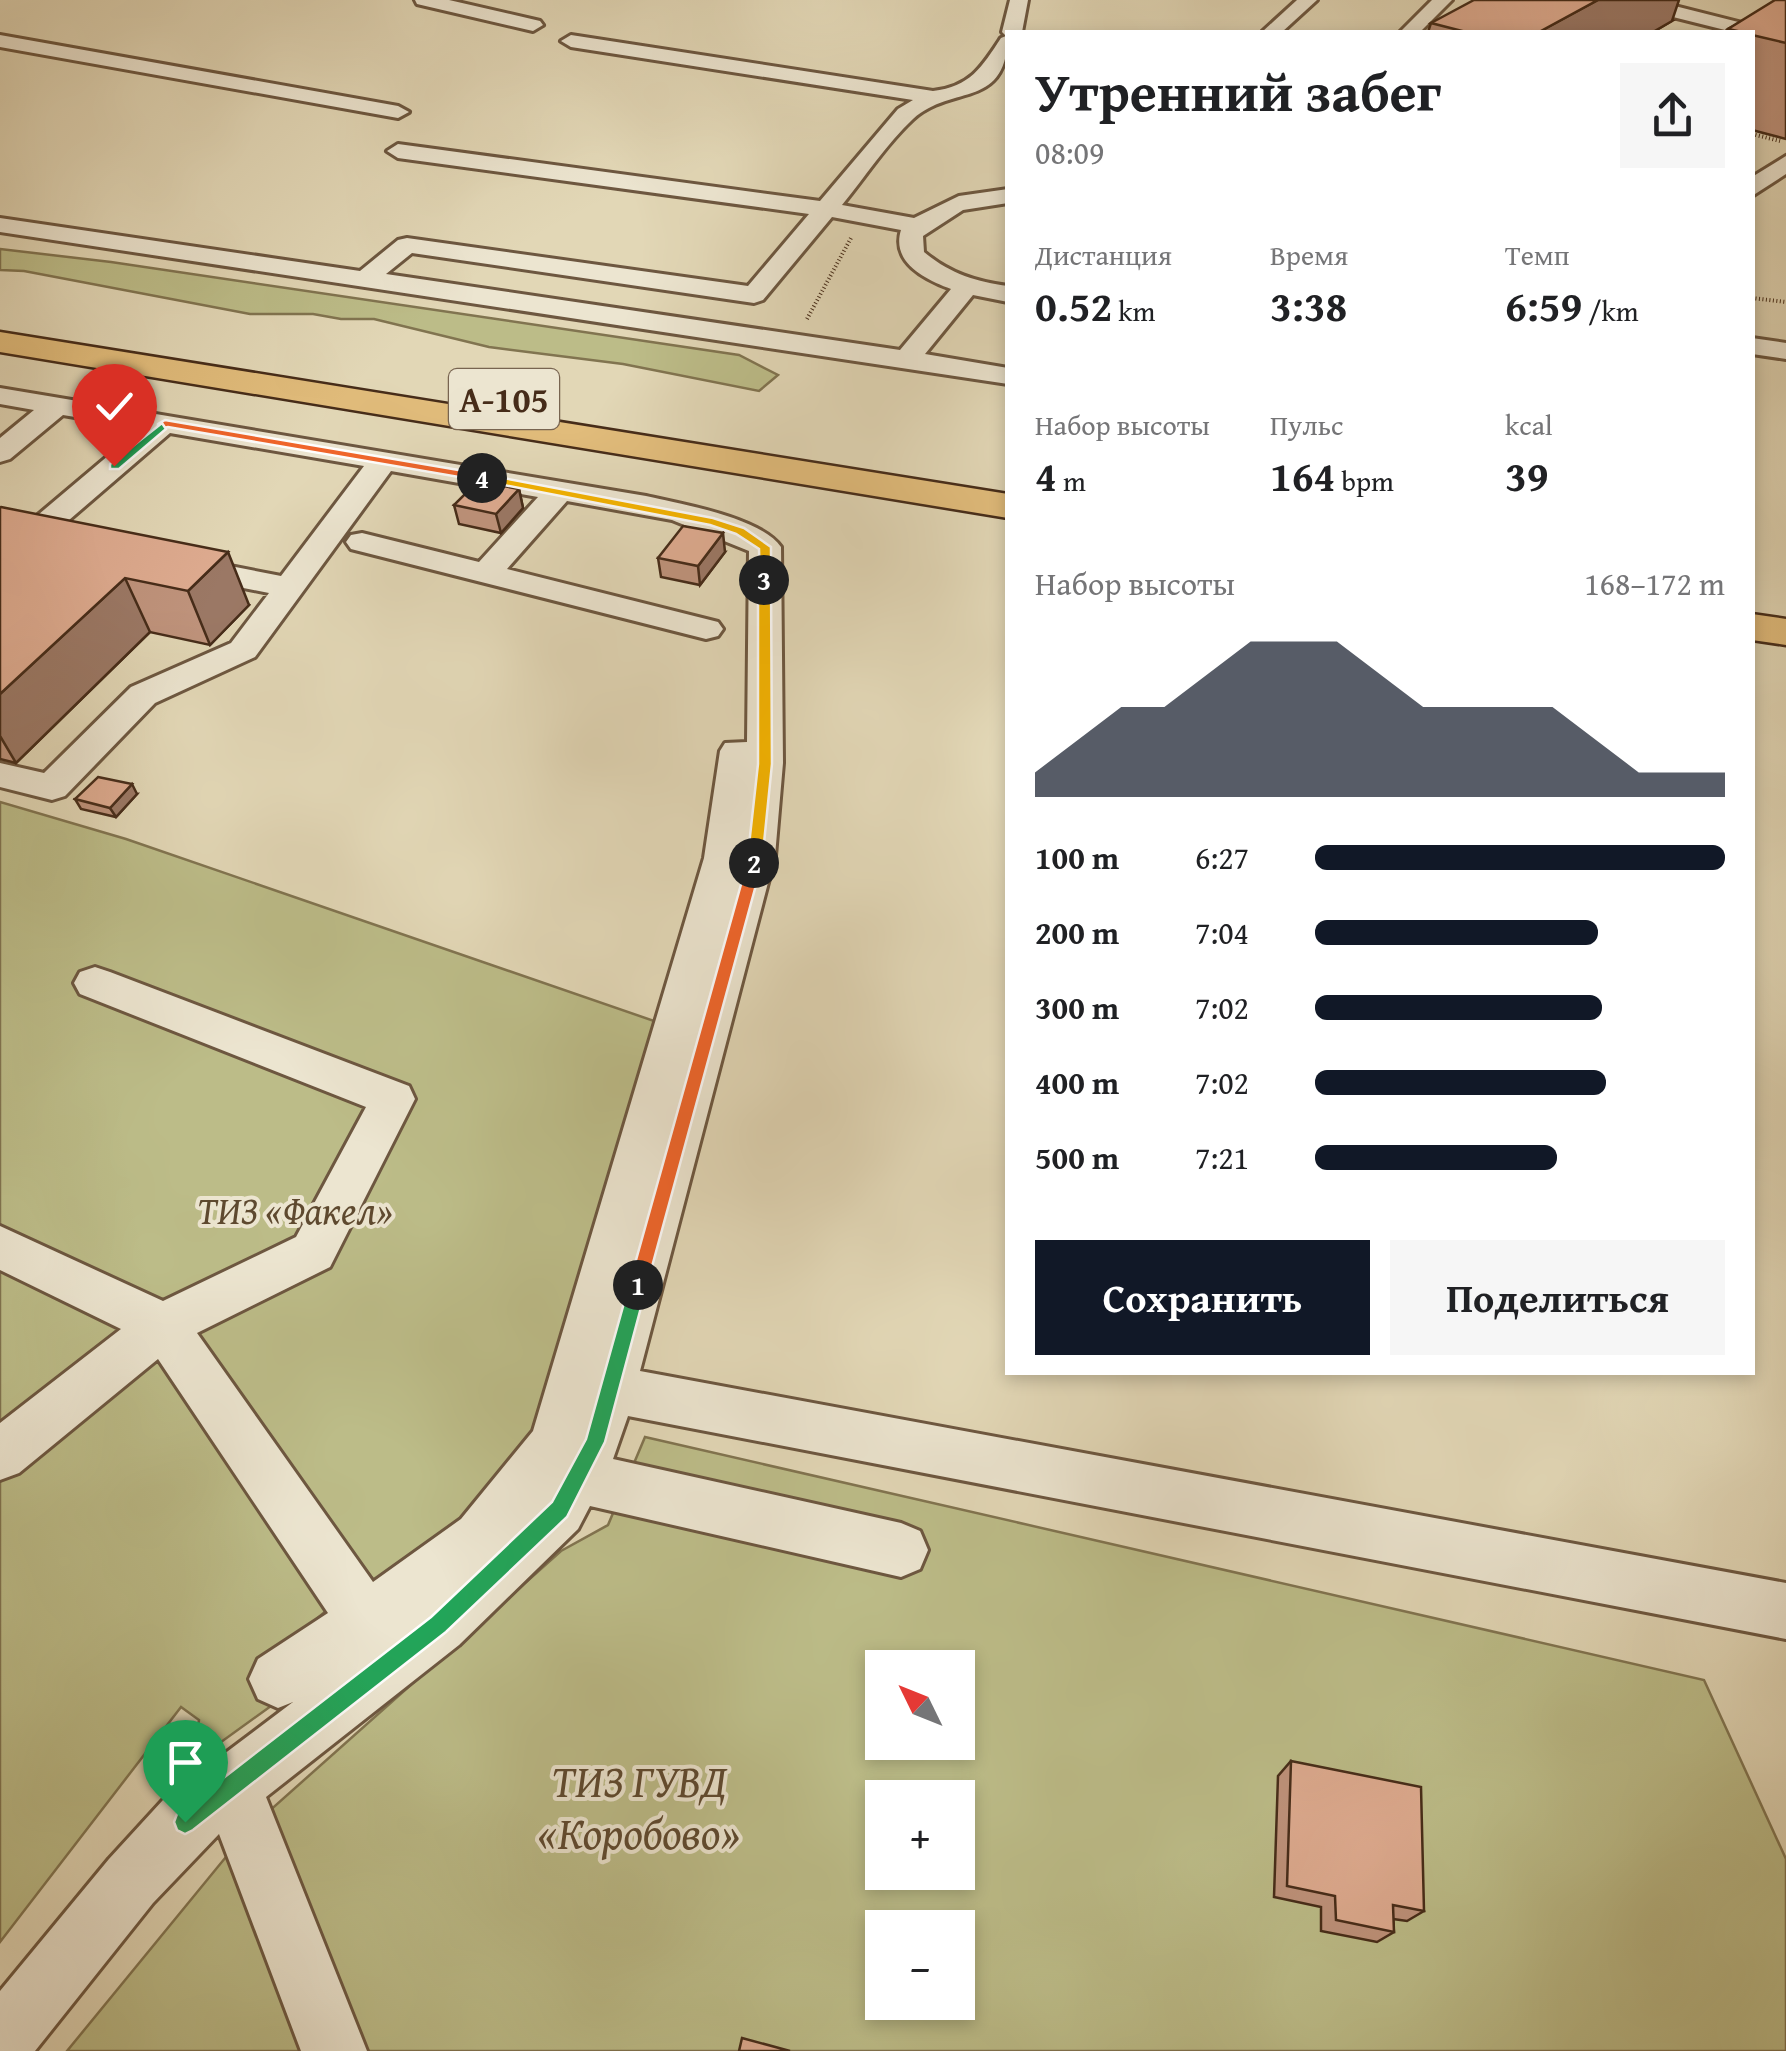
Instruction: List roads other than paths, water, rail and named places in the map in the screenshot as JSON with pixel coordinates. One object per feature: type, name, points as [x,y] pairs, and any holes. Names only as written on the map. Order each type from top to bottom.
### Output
[{"type":"highway","name":"А-105","points":[[0,318],[1005,479]]},
{"type":"highway","name":"А-105","points":[[0,342],[1005,506]]},
{"type":"highway","points":[[1755,599],[1786,604]]},
{"type":"highway","points":[[1755,627],[1786,632]]},
{"type":"street","points":[[424,0],[532,24]]},
{"type":"street","points":[[1012,30],[1020,0]]},
{"type":"street","points":[[1273,30],[1308,0]]},
{"type":"street","points":[[1411,30],[1443,0]]},
{"type":"street","points":[[1628,0],[1746,30]]},
{"type":"street","points":[[1755,32],[1786,40]]},
{"type":"street","points":[[570,40],[933,97],[968,92],[982,83],[1005,47]]},
{"type":"street","points":[[0,41],[398,112]]},
{"type":"street","points":[[366,278],[407,245],[754,295],[906,114],[933,97]]},
{"type":"street","points":[[398,151],[824,209],[918,226]]},
{"type":"street","points":[[1005,196],[958,203],[928,216],[911,234],[912,254],[931,273],[966,288],[1005,294]]},
{"type":"street","points":[[0,224],[1005,376]]},
{"type":"street","points":[[907,360],[966,288]]},
{"type":"street","points":[[1755,346],[1786,351]]},
{"type":"street","points":[[0,396],[384,460],[713,522],[740,531],[765,547],[765,764],[756,856],[595,1442],[559,1510],[438,1625],[185,1822],[130,1881],[0,2043]]},
{"type":"street","points":[[0,453],[57,406]]},
{"type":"street","points":[[0,563],[165,424]]},
{"type":"street","points":[[0,775],[52,788],[144,695],[242,650],[384,460]]},
{"type":"street","points":[[486,573],[559,492]]},
{"type":"street","points":[[278,1679],[430,1578],[480,1538],[554,1444],[723,858],[738,763],[740,531]]},
{"type":"street","points":[[32,536],[72,544]]},
{"type":"street","points":[[362,542],[706,629]]},
{"type":"street","points":[[161,562],[289,588]]},
{"type":"street","points":[[0,1455],[163,1326],[313,1252],[393,1100],[95,983]]},
{"type":"street","points":[[0,1247],[163,1326],[365,1619]]},
{"type":"street","points":[[610,1389],[1786,1610]]},
{"type":"street","points":[[577,1477],[901,1550]]},
{"type":"street","points":[[231,1785],[334,2051]]},
{"type":"park label","name":"ТИЗ «Факел»","points":[[295,1210]]},
{"type":"park label","name":"ТИЗ ГУВД «Коробово»","points":[[639,1806]]}]
